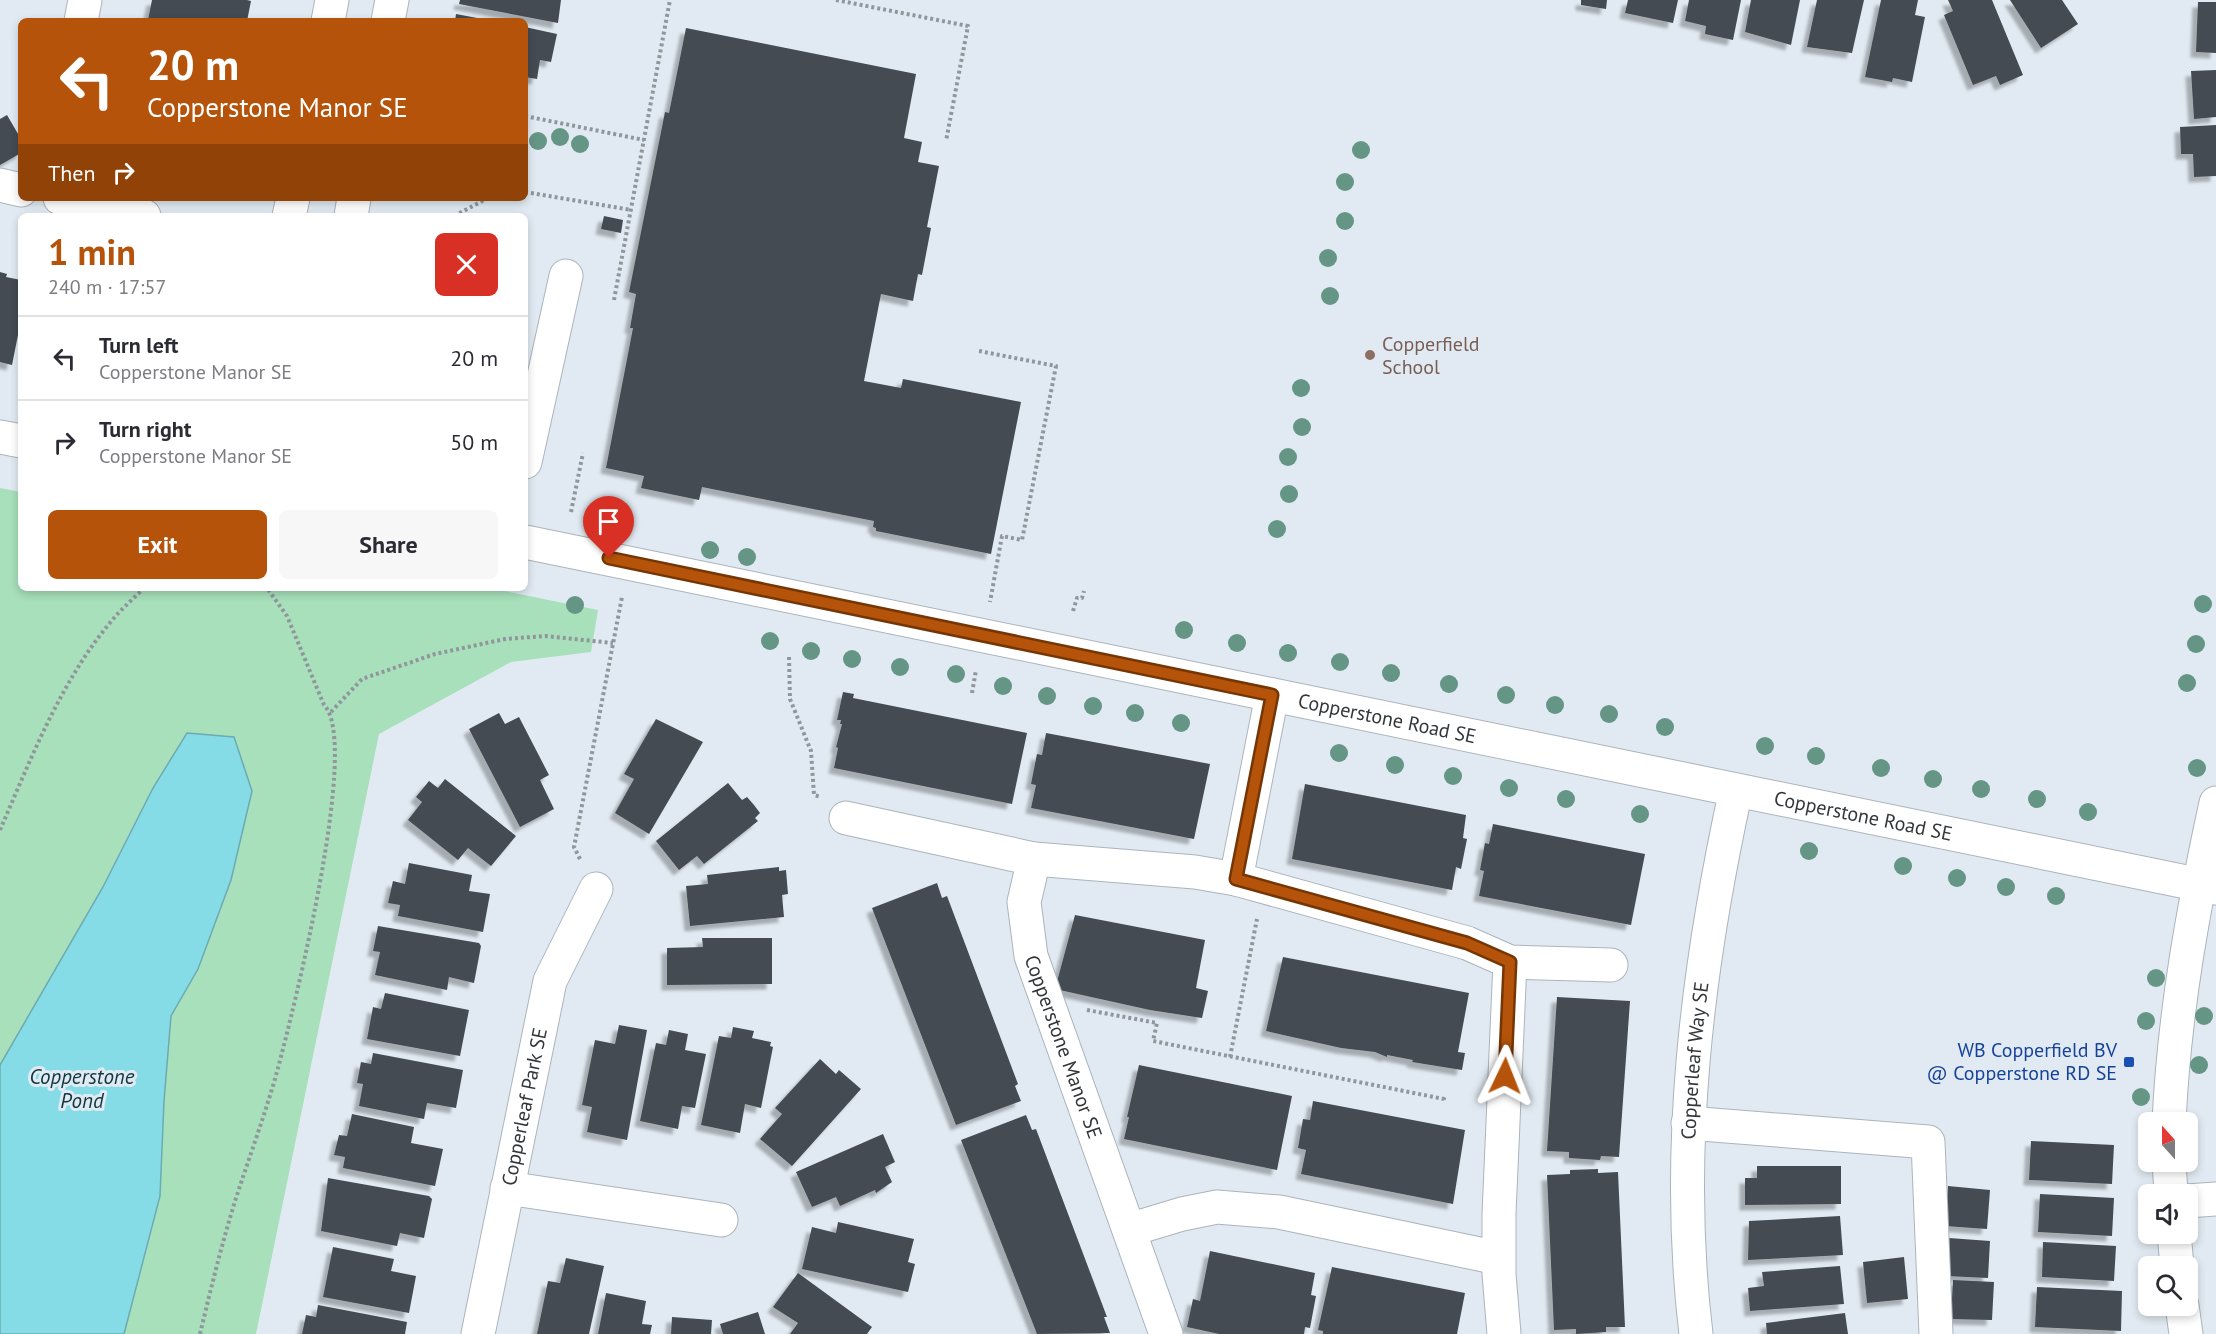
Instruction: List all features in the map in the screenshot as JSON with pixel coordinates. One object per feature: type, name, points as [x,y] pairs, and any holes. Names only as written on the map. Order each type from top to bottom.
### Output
[{"type":"street","points":[[82,18],[85,0]]},
{"type":"street","points":[[329,18],[332,0]]},
{"type":"street","points":[[389,18],[392,0]]},
{"type":"street","points":[[0,185],[18,189]]},
{"type":"street","points":[[74,201],[130,213]]},
{"type":"street","points":[[528,448],[566,276]]},
{"type":"street","points":[[0,437],[18,440]]},
{"type":"street","name":"Copperstone Road SE","points":[[528,543],[2207,887]]},
{"type":"street","points":[[1236,879],[1272,695]]},
{"type":"street","name":"Copperleaf Way SE","points":[[1696,1334],[1687,1177],[1688,1123],[1702,970],[1736,790]]},
{"type":"street","points":[[2169,1112],[2172,1055],[2207,887],[2216,803]]},
{"type":"street","points":[[846,818],[1034,859],[1195,872],[1236,879],[1467,943],[1510,962],[1611,965]]},
{"type":"street","name":"Copperstone Manor SE","points":[[1034,859],[1024,902],[1031,956],[1166,1334]]},
{"type":"street","name":"Copperleaf Park SE","points":[[478,1334],[550,981],[596,889]]},
{"type":"street","points":[[1504,1334],[1498,1258],[1510,962]]},
{"type":"street","points":[[1688,1123],[1929,1142],[1936,1334]]},
{"type":"street","points":[[507,1188],[721,1220]]},
{"type":"street","points":[[2198,1200],[2216,1198]]},
{"type":"street","points":[[1129,1230],[1182,1214],[1217,1207],[1279,1212],[1498,1258]]},
{"type":"street","points":[[2184,1316],[2186,1334]]},
{"type":"path","points":[[614,300],[670,0]]},
{"type":"path","points":[[836,0],[968,26],[946,141]]},
{"type":"path","points":[[528,117],[644,140]]},
{"type":"path","points":[[528,193],[631,210]]},
{"type":"path","points":[[460,213],[482,201]]},
{"type":"path","points":[[979,351],[1056,366],[1022,540],[1002,536],[991,594]]},
{"type":"path","points":[[571,512],[583,453]]},
{"type":"path","points":[[596,889],[574,847],[630,563]]},
{"type":"path","points":[[0,830],[58,706],[82,664],[107,625],[141,591]]},
{"type":"path","points":[[200,1334],[236,1198],[278,1066],[304,958],[329,830],[335,753],[331,712],[324,705],[282,605],[270,591]]},
{"type":"path","points":[[1073,611],[1077,598],[1082,598],[1084,591]]},
{"type":"path","points":[[331,712],[362,679],[435,654],[505,639],[535,637],[568,637],[613,643]]},
{"type":"path","points":[[789,657],[790,699],[811,751],[814,795]]},
{"type":"path","points":[[972,693],[977,666]]},
{"type":"path","points":[[1230,1057],[1258,912]]},
{"type":"path","points":[[1076,1007],[1157,1023],[1153,1041],[1444,1099],[1443,1102]]},
{"type":"green space","points":[[0,488],[18,491],[18,591],[505,591],[598,610],[591,652],[511,662],[379,734],[256,1334],[0,1334]]},
{"type":"water","name":"Copperstone Pond","points":[[187,733],[234,737],[252,791],[231,880],[198,969],[171,1016],[164,1101],[160,1196],[124,1334],[0,1334],[0,1065],[103,887],[153,788]]},
{"type":"building","points":[[152,0],[251,1],[248,18],[148,18]]},
{"type":"building","points":[[460,0],[561,0],[558,23],[459,4]]},
{"type":"building","points":[[1581,0],[1607,0],[1606,9],[1581,5]]},
{"type":"building","points":[[1628,0],[1678,0],[1673,23],[1625,13]]},
{"type":"building","points":[[1689,0],[1741,0],[1733,40],[1705,34],[1706,26],[1685,21]]},
{"type":"building","points":[[1751,0],[1800,0],[1791,45],[1745,32]]},
{"type":"building","points":[[1817,0],[1864,0],[1852,53],[1807,47]]},
{"type":"building","points":[[1881,0],[1918,0],[1915,15],[1925,17],[1912,82],[1893,78],[1892,82],[1865,77]]},
{"type":"building","points":[[1948,0],[1992,0],[2023,75],[2000,85],[1996,76],[1973,85],[1944,15],[1953,11]]},
{"type":"building","points":[[2010,0],[2062,0],[2078,24],[2041,48]]},
{"type":"building","points":[[2198,2],[2216,2],[2216,53],[2196,52]]},
{"type":"building","points":[[456,14],[477,18],[455,18]]},
{"type":"building","points":[[528,28],[557,34],[551,62],[540,60],[537,79],[528,78]]},
{"type":"building","points":[[686,28],[916,74],[904,138],[922,142],[918,162],[939,166],[927,227],[931,228],[922,275],[918,274],[913,301],[881,294],[864,381],[901,388],[903,379],[1021,402],[991,554],[876,531],[873,527],[874,521],[702,487],[699,500],[641,488],[644,476],[606,468],[633,328],[630,328],[636,294],[629,292],[665,112],[669,113]]},
{"type":"building","points":[[2216,70],[2216,117],[2194,119],[2191,71]]},
{"type":"building","points":[[7,115],[18,134],[18,155],[0,165],[0,119]]},
{"type":"building","points":[[2216,125],[2216,176],[2194,177],[2193,154],[2181,154],[2180,127]]},
{"type":"building","points":[[604,216],[623,220],[621,233],[601,229]]},
{"type":"building","points":[[0,272],[7,274],[6,277],[18,279],[18,335],[12,365],[0,362]]},
{"type":"building","points":[[843,692],[854,694],[853,698],[1027,733],[1012,804],[834,768],[842,724],[840,724],[841,720],[837,720]]},
{"type":"building","points":[[499,713],[505,724],[519,717],[549,775],[540,780],[554,809],[520,827],[469,729]]},
{"type":"building","points":[[656,719],[703,742],[649,834],[615,813],[634,779],[624,774]]},
{"type":"building","points":[[1046,733],[1210,764],[1194,839],[1031,808],[1036,785],[1031,784],[1037,754],[1042,755]]},
{"type":"building","points":[[445,779],[516,836],[491,866],[468,848],[458,860],[408,820],[422,802],[416,797],[429,781],[438,788]]},
{"type":"building","points":[[728,783],[742,800],[747,797],[754,805],[760,813],[755,818],[758,821],[704,864],[697,856],[679,870],[656,841]]},
{"type":"building","points":[[1305,784],[1466,815],[1463,838],[1467,839],[1461,869],[1456,867],[1452,890],[1292,859]]},
{"type":"building","points":[[1493,824],[1645,854],[1631,925],[1479,896],[1484,871],[1480,870],[1485,843],[1489,844]]},
{"type":"building","points":[[409,863],[472,875],[469,891],[490,894],[483,932],[398,916],[400,905],[388,903],[393,881],[405,884]]},
{"type":"building","points":[[779,867],[779,871],[786,870],[788,894],[782,895],[784,917],[690,926],[686,886],[708,884],[707,875]]},
{"type":"building","points":[[937,883],[942,898],[947,896],[1018,1084],[1015,1086],[1021,1101],[956,1125],[872,908]]},
{"type":"building","points":[[1075,915],[1205,940],[1196,988],[1208,991],[1202,1018],[1150,1010],[1055,989]]},
{"type":"building","points":[[378,926],[479,943],[481,946],[474,983],[449,977],[447,990],[375,975],[380,952],[373,951]]},
{"type":"building","points":[[702,938],[772,938],[772,984],[667,985],[667,948],[703,947]]},
{"type":"building","points":[[1283,957],[1469,993],[1458,1052],[1465,1053],[1462,1070],[1412,1062],[1413,1060],[1387,1055],[1387,1057],[1375,1052],[1341,1048],[1266,1031]]},
{"type":"building","points":[[385,993],[469,1010],[460,1056],[367,1039],[373,1007],[381,1009]]},
{"type":"building","points":[[1557,997],[1630,1001],[1619,1157],[1601,1156],[1600,1160],[1569,1158],[1569,1152],[1547,1151]]},
{"type":"building","points":[[619,1025],[647,1030],[627,1140],[587,1132],[592,1107],[582,1105],[595,1040],[615,1044]]},
{"type":"building","points":[[733,1027],[754,1031],[752,1038],[771,1042],[770,1046],[773,1047],[761,1108],[745,1104],[740,1133],[701,1125],[719,1036],[731,1038]]},
{"type":"building","points":[[669,1030],[688,1034],[685,1050],[706,1054],[695,1108],[682,1106],[678,1129],[640,1121],[656,1043],[666,1045]]},
{"type":"building","points":[[373,1053],[463,1070],[456,1108],[427,1103],[424,1119],[359,1106],[363,1084],[357,1083],[361,1062],[371,1064]]},
{"type":"building","points":[[820,1059],[836,1074],[839,1070],[861,1089],[792,1166],[760,1139],[782,1114],[775,1108]]},
{"type":"building","points":[[1139,1065],[1292,1096],[1277,1170],[1124,1139]]},
{"type":"building","points":[[1313,1101],[1465,1130],[1453,1204],[1301,1174],[1306,1150],[1298,1148],[1303,1119],[1310,1120]]},
{"type":"building","points":[[352,1114],[414,1127],[411,1143],[443,1149],[435,1186],[343,1168],[345,1157],[334,1155],[339,1135],[347,1136]]},
{"type":"building","points":[[1026,1115],[1032,1130],[1036,1129],[1107,1317],[1104,1317],[1110,1333],[1037,1334],[961,1140]]},
{"type":"building","points":[[883,1134],[895,1162],[885,1167],[892,1182],[876,1193],[875,1190],[840,1206],[836,1197],[812,1207],[796,1172]]},
{"type":"building","points":[[2031,1141],[2114,1145],[2112,1184],[2029,1180]]},
{"type":"building","points":[[1757,1166],[1841,1166],[1841,1204],[1745,1205],[1745,1178],[1757,1178]]},
{"type":"building","points":[[1598,1169],[1598,1173],[1618,1172],[1625,1327],[1606,1327],[1606,1332],[1576,1334],[1576,1329],[1554,1330],[1547,1175],[1570,1174],[1570,1170]]},
{"type":"building","points":[[328,1178],[429,1196],[432,1199],[424,1238],[400,1233],[397,1246],[321,1231]]},
{"type":"building","points":[[1948,1186],[1990,1190],[1987,1229],[1945,1226]]},
{"type":"building","points":[[2040,1194],[2114,1198],[2112,1236],[2038,1232]]},
{"type":"building","points":[[1840,1216],[1843,1255],[1748,1260],[1749,1221]]},
{"type":"building","points":[[838,1222],[914,1239],[908,1262],[915,1264],[908,1292],[802,1269],[812,1227],[836,1233]]},
{"type":"building","points":[[1949,1238],[1990,1241],[1988,1278],[1946,1276]]},
{"type":"building","points":[[2043,1242],[2116,1246],[2114,1281],[2042,1277]]},
{"type":"building","points":[[333,1247],[394,1259],[391,1271],[416,1276],[409,1313],[323,1297]]},
{"type":"building","points":[[1210,1251],[1315,1273],[1311,1295],[1316,1296],[1310,1328],[1305,1327],[1304,1334],[1219,1334],[1187,1327],[1193,1299],[1200,1301]]},
{"type":"building","points":[[1904,1257],[1908,1299],[1867,1303],[1863,1262]]},
{"type":"building","points":[[566,1258],[604,1266],[589,1334],[537,1334],[548,1281],[560,1283]]},
{"type":"building","points":[[1840,1266],[1844,1304],[1750,1311],[1748,1288],[1764,1286],[1762,1272]]},
{"type":"building","points":[[1332,1267],[1465,1293],[1457,1334],[1323,1334],[1323,1331],[1318,1330]]},
{"type":"building","points":[[798,1273],[872,1327],[867,1334],[790,1334],[798,1323],[773,1307]]},
{"type":"building","points":[[1953,1280],[1994,1282],[1992,1320],[1951,1319]]},
{"type":"building","points":[[2037,1287],[2122,1291],[2121,1331],[2035,1327]]},
{"type":"building","points":[[606,1293],[646,1301],[642,1324],[652,1325],[650,1334],[598,1334]]},
{"type":"building","points":[[318,1305],[407,1322],[405,1334],[302,1334],[306,1315],[316,1317]]},
{"type":"building","points":[[758,1312],[765,1334],[723,1334],[720,1324]]},
{"type":"building","points":[[1845,1313],[1848,1334],[1767,1334],[1766,1323]]},
{"type":"building","points":[[672,1317],[712,1320],[711,1334],[671,1334]]},
{"type":"place","name":"Copperfield School","points":[[1370,355]]},
{"type":"place","name":"WB Copperfield BV @ Copperstone RD SE","points":[[2129,1062]]},
{"type":"route","points":[[609,558],[1272,695],[1236,879],[1467,943],[1510,962],[1505,1076]]}]
